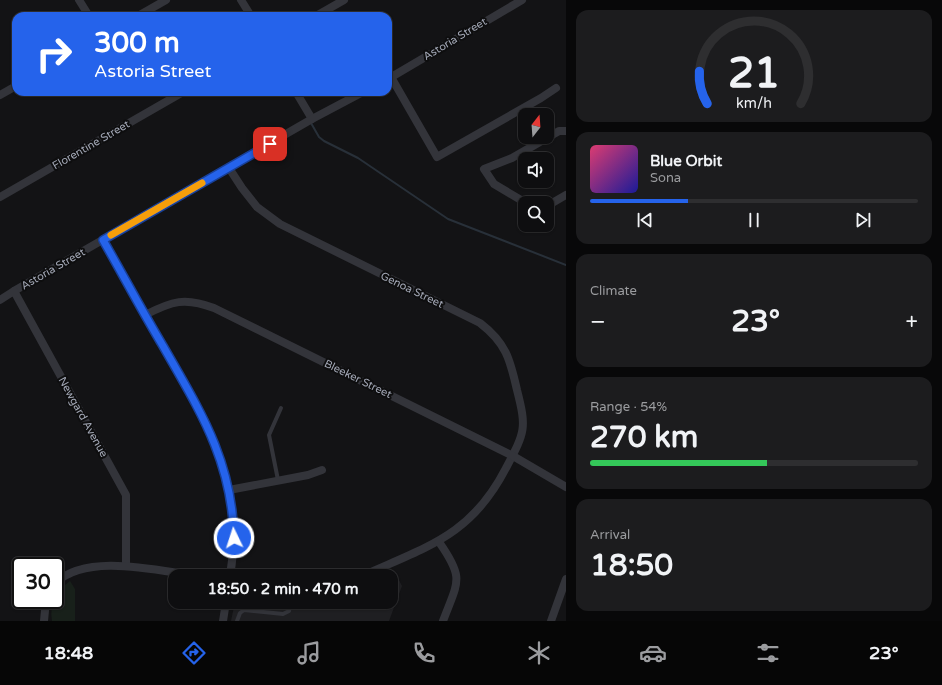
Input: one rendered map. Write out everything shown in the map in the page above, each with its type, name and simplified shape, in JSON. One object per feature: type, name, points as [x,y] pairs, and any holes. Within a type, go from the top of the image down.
[{"type":"street","points":[[79,0],[86,12]]},
{"type":"street","points":[[145,12],[166,0]]},
{"type":"street","points":[[241,0],[248,12]]},
{"type":"street","points":[[323,12],[344,0]]},
{"type":"street","name":"Astoria Street","points":[[392,77],[522,0]]},
{"type":"street","points":[[392,81],[437,157],[556,88]]},
{"type":"street","points":[[0,95],[12,88]]},
{"type":"street","name":"Florentine Street","points":[[0,197],[176,96]]},
{"type":"street","points":[[298,96],[312,118]]},
{"type":"street","name":"Astoria Street","points":[[14,292],[229,168],[312,118],[355,96]]},
{"type":"street","points":[[518,198],[494,184],[484,169],[512,158],[559,131],[566,132]]},
{"type":"street","name":"Genoa Street","points":[[229,168],[257,207],[280,224],[480,323],[492,333],[503,346],[510,360],[523,413],[524,425],[522,437],[513,456],[486,502],[467,522],[439,542],[378,569]]},
{"type":"street","points":[[554,202],[566,195]]},
{"type":"street","points":[[103,240],[206,421],[222,463],[229,490],[234,526],[234,550],[231,569]]},
{"type":"street","points":[[0,300],[14,292]]},
{"type":"street","name":"Newgard Avenue","points":[[14,292],[126,495],[126,566]]},
{"type":"street","name":"Bleeker Street","points":[[145,315],[164,305],[179,301],[197,302],[214,308],[513,456],[566,486]]},
{"type":"street","points":[[229,490],[308,475],[322,470]]},
{"type":"street","points":[[439,542],[454,563],[457,574],[457,585],[443,621]]},
{"type":"street","points":[[64,577],[69,573],[88,567],[126,566],[168,572]]},
{"type":"street","points":[[551,621],[566,579]]},
{"type":"street","points":[[44,621],[45,609]]},
{"type":"street","points":[[222,621],[225,609]]},
{"type":"lane","points":[[278,481],[269,435],[281,408]]},
{"type":"lane","points":[[237,621],[240,613],[244,610],[284,614],[289,609]]},
{"type":"shaded area","points":[[398,578],[402,586],[398,597]]},
{"type":"shaded area","points":[[70,581],[75,589],[75,621],[52,621],[52,609],[64,609],[65,585]]},
{"type":"shaded area","points":[[234,609],[393,609],[389,621],[231,621]]},
{"type":"waterway","points":[[311,123],[319,137],[324,141],[358,158],[448,219],[566,265]]},
{"type":"slow traffic","points":[[111,235],[202,183]]},
{"type":"route","points":[[234,538],[234,526],[229,490],[222,463],[206,421],[103,240],[270,144]]}]
